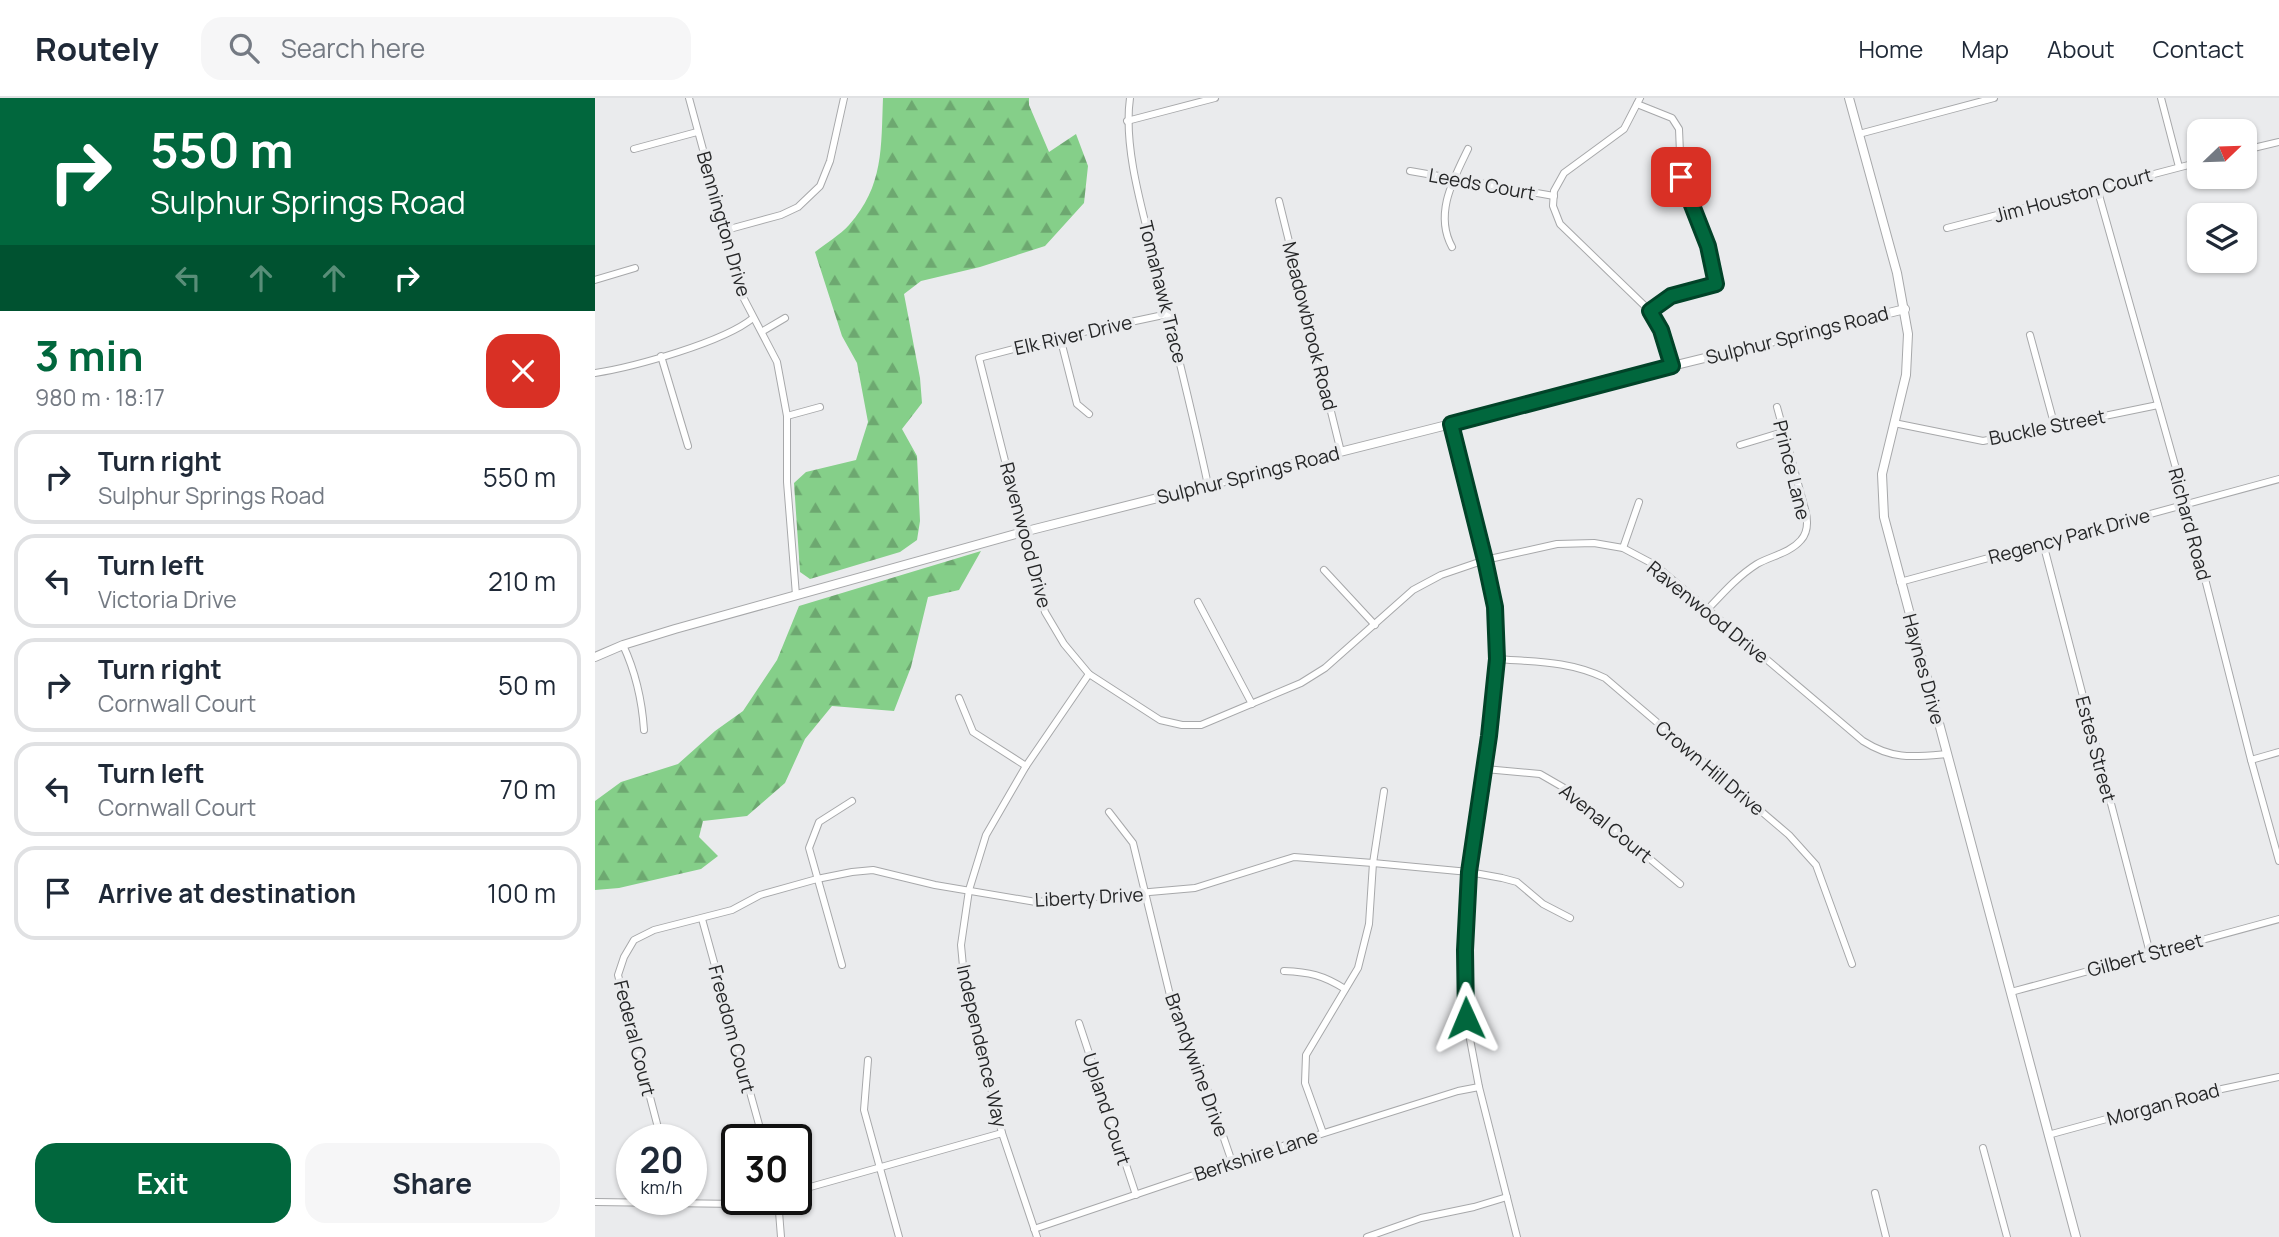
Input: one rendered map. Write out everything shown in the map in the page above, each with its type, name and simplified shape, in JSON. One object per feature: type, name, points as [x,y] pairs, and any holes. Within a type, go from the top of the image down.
[{"type":"street","name":"Bennington Drive","points":[[689,98],[743,297],[777,362],[787,416],[787,482],[796,595]]},
{"type":"street","points":[[726,230],[781,215],[798,207],[820,186],[830,161],[844,98]]},
{"type":"street","name":"Tomahawk Trace","points":[[1130,98],[1127,121],[1139,196],[1208,485]]},
{"type":"street","points":[[1127,121],[1215,98]]},
{"type":"street","name":"Haynes Drive","points":[[1849,98],[1897,274],[1908,334],[1906,375],[1882,474],[1884,517],[2075,1237]]},
{"type":"street","points":[[1859,134],[1994,98]]},
{"type":"street","points":[[2161,98],[2179,167]]},
{"type":"street","points":[[1650,311],[1671,296],[1716,284],[1708,246],[1681,177],[1679,128],[1672,118],[1639,101],[1624,129],[1565,173],[1554,191],[1553,206],[1560,224],[1650,311],[1661,330],[1672,366]]},
{"type":"street","points":[[634,149],[697,132]]},
{"type":"street","points":[[2257,147],[2279,142]]},
{"type":"street","points":[[1452,247],[1443,222],[1454,177],[1468,149]]},
{"type":"street","name":"Jim Houston Court","points":[[1947,228],[2187,165]]},
{"type":"street","name":"Leeds Court","points":[[1410,171],[1553,196]]},
{"type":"street","name":"Richard Road","points":[[2097,188],[2186,504],[2279,861]]},
{"type":"street","name":"Meadowbrook Road","points":[[1279,201],[1341,452]]},
{"type":"street","points":[[595,280],[635,268]]},
{"type":"street","name":"Sulphur Springs Road","points":[[595,657],[623,645],[1023,532],[1905,309]]},
{"type":"street","name":"Elk River Drive","points":[[979,358],[1059,337],[1168,314]]},
{"type":"street","points":[[595,373],[714,339],[753,318]]},
{"type":"street","points":[[763,331],[785,318]]},
{"type":"street","points":[[2030,335],[2055,427]]},
{"type":"street","points":[[1059,337],[1077,404],[1089,414]]},
{"type":"street","points":[[661,356],[688,446]]},
{"type":"street","name":"Ravenwood Drive","points":[[979,358],[1045,612],[1063,644],[1089,674],[1160,720],[1182,725],[1201,725],[1301,683],[1375,625],[1413,590],[1441,575],[1485,560],[1557,544],[1594,543],[1623,548],[1655,565],[1877,750],[1910,757],[1947,754]]},
{"type":"street","name":"Buckle Street","points":[[1894,423],[1983,441],[2158,405]]},
{"type":"street","points":[[787,416],[820,407]]},
{"type":"street","name":"Prince Lane","points":[[1708,609],[1736,579],[1757,564],[1789,550],[1800,542],[1806,533],[1808,521],[1777,407]]},
{"type":"street","points":[[1451,424],[1495,607],[1497,659],[1485,769],[1469,872],[1465,950],[1466,1018],[1479,1087],[1517,1237]]},
{"type":"street","points":[[1740,445],[1783,432]]},
{"type":"street","name":"Regency Park Drive","points":[[1900,582],[2279,478]]},
{"type":"street","points":[[1623,548],[1639,502]]},
{"type":"street","name":"Estes Street","points":[[2043,543],[2151,953]]},
{"type":"street","points":[[1324,570],[1375,625]]},
{"type":"street","points":[[1198,603],[1252,704]]},
{"type":"street","points":[[623,645],[634,670],[642,704],[644,730]]},
{"type":"street","name":"Crown Hill Drive","points":[[1497,659],[1568,664],[1605,678],[1789,835],[1816,865],[1852,964]]},
{"type":"street","name":"Independence Way","points":[[1037,1237],[1002,1133],[964,977],[961,945],[969,890],[986,835],[1026,766],[1089,674]]},
{"type":"street","points":[[959,698],[974,732],[1026,766]]},
{"type":"street","points":[[2251,760],[2279,752]]},
{"type":"street","name":"Avenal Court","points":[[1485,769],[1540,775],[1566,789],[1680,884]]},
{"type":"street","points":[[1323,1133],[1305,1083],[1306,1055],[1358,968],[1369,924],[1373,863],[1384,791]]},
{"type":"street","points":[[842,965],[809,848],[820,822],[852,800]]},
{"type":"street","name":"Brandywine Drive","points":[[1109,812],[1133,843],[1176,1020],[1207,1089],[1232,1162]]},
{"type":"street","name":"Liberty Drive","points":[[633,940],[654,930],[732,911],[760,895],[852,872],[873,870],[935,885],[1036,902],[1195,888],[1294,857],[1469,872],[1517,883],[1543,904],[1570,918]]},
{"type":"street","name":"Freedom Court","points":[[702,919],[759,1124]]},
{"type":"street","name":"Gilbert Street","points":[[2011,992],[2279,919]]},
{"type":"street","name":"Federal Court","points":[[633,940],[618,975],[657,1124]]},
{"type":"street","points":[[1284,971],[1310,972],[1345,989]]},
{"type":"street","name":"Upland Court","points":[[1079,1023],[1136,1195]]},
{"type":"street","points":[[868,1060],[865,1110],[899,1237]]},
{"type":"street","name":"Morgan Road","points":[[2048,1135],[2197,1094],[2279,1077]]},
{"type":"street","name":"Berkshire Lane","points":[[1034,1229],[1232,1162],[1458,1091],[1479,1087]]},
{"type":"street","points":[[812,1186],[1002,1133]]},
{"type":"street","points":[[1983,1148],[2007,1237]]},
{"type":"street","points":[[1875,1193],[1886,1237]]},
{"type":"street","points":[[1367,1237],[1422,1218],[1507,1197]]},
{"type":"street","points":[[595,1202],[616,1202]]},
{"type":"street","points":[[780,1215],[782,1237]]},
{"type":"green space","points":[[883,98],[1029,98],[1029,105],[1049,152],[1076,134],[1088,166],[1084,203],[1045,246],[980,267],[921,281],[904,294],[922,403],[902,429],[917,456],[920,521],[917,540],[900,552],[810,579],[800,572],[794,483],[806,472],[856,460],[868,422],[857,363],[842,336],[815,252],[849,225],[869,196],[875,181],[881,149]]},
{"type":"green space","points":[[981,551],[959,590],[928,597],[911,667],[894,711],[832,706],[805,739],[785,783],[747,816],[703,821],[699,837],[718,856],[701,869],[619,888],[595,890],[595,801],[621,782],[678,764],[715,731],[743,711],[777,660],[799,606]]},
{"type":"route","points":[[1466,1018],[1465,950],[1469,872],[1485,769],[1497,659],[1495,607],[1451,424],[1672,366],[1661,330],[1650,311],[1671,296],[1716,284],[1708,246],[1681,177]]}]
